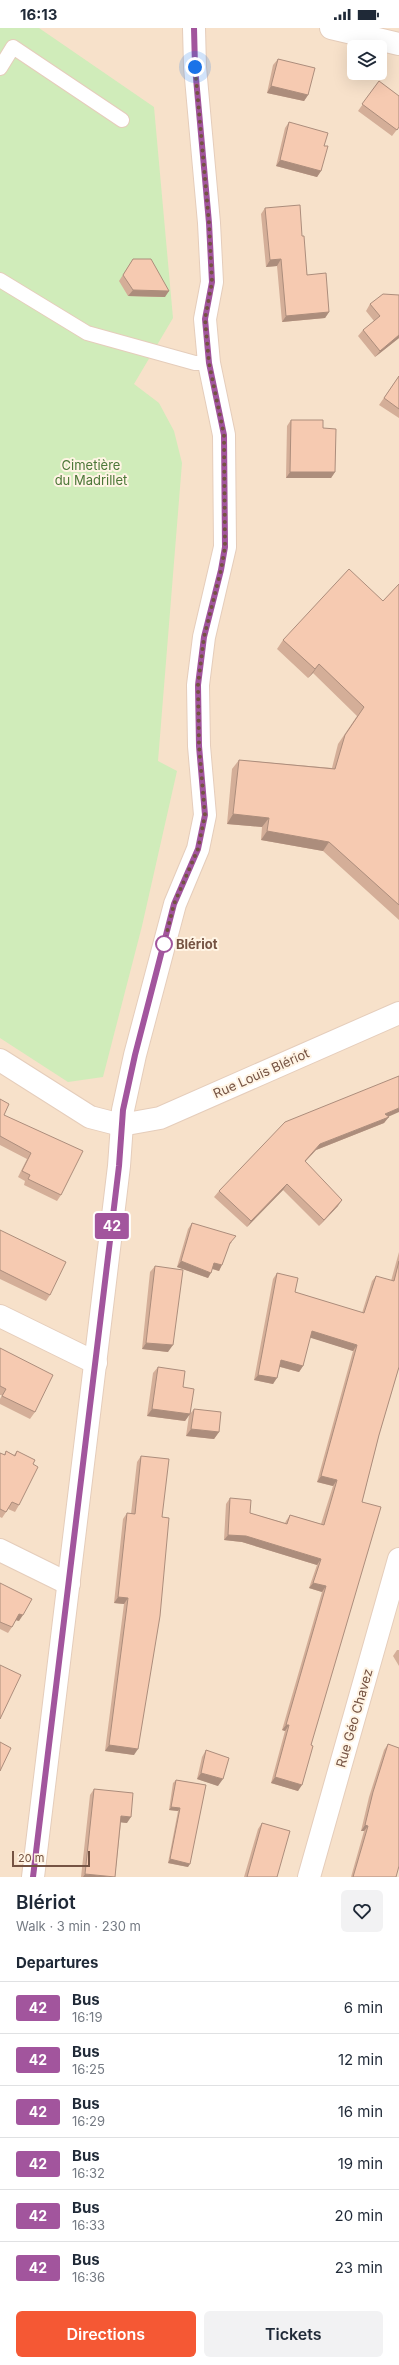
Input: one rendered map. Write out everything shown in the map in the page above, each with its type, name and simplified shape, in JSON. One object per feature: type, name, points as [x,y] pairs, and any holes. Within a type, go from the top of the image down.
[{"type":"street","points":[[33,1877],[96,1363],[119,1166],[121,1125],[135,1055],[174,904],[198,849],[205,815],[199,746],[198,685],[204,637],[221,570],[225,547],[224,435],[209,363],[205,319],[212,282],[209,223],[195,67],[194,28]]},
{"type":"street","points":[[331,28],[399,44]]},
{"type":"street","name":"Rue Louis Blériot","points":[[121,1125],[160,1118],[399,1013]]},
{"type":"street","points":[[0,1060],[90,1116],[121,1125]]},
{"type":"street","points":[[0,1316],[96,1363]]},
{"type":"street","points":[[0,1550],[69,1584]]},
{"type":"street","name":"Rue Géo Chavez","points":[[309,1877],[399,1559]]},
{"type":"lane","points":[[0,68],[13,47],[122,120]]},
{"type":"lane","points":[[0,280],[87,333],[195,363],[209,363]]},
{"type":"shaded area","points":[[0,28],[399,28],[399,1877],[0,1877]]},
{"type":"green space","name":"Cimetière du Madrillet","points":[[0,28],[39,28],[154,107],[173,318],[134,384],[159,403],[174,431],[182,463],[158,761],[177,771],[142,926],[103,1077],[68,1082],[0,1038]]},
{"type":"building","points":[[278,59],[315,68],[308,95],[271,86]]},
{"type":"building","points":[[379,81],[399,96],[399,127],[397,130],[362,104]]},
{"type":"building","points":[[289,122],[328,133],[324,146],[328,146],[321,171],[280,160]]},
{"type":"building","points":[[300,205],[307,275],[326,273],[329,312],[286,316],[281,259],[270,260],[265,208]]},
{"type":"building","points":[[133,259],[151,259],[169,291],[133,290],[123,275]]},
{"type":"building","points":[[383,294],[399,295],[399,335],[380,351],[363,330],[380,316],[370,304]]},
{"type":"building","points":[[399,376],[399,409],[384,398]]},
{"type":"building","points":[[291,420],[323,420],[323,428],[336,429],[335,472],[290,472]]},
{"type":"building","points":[[349,569],[383,601],[399,584],[399,905],[329,842],[267,831],[269,818],[233,814],[239,760],[335,769],[345,735],[364,707],[319,664],[315,669],[283,640]]},
{"type":"building","points":[[399,1076],[399,1108],[385,1114],[389,1117],[320,1144],[305,1161],[342,1200],[324,1220],[287,1184],[251,1221],[219,1191],[285,1122]]},
{"type":"building","points":[[0,1099],[9,1104],[4,1115],[83,1151],[61,1195],[28,1179],[30,1175],[22,1171],[31,1153],[0,1136]]},
{"type":"building","points":[[192,1223],[236,1236],[230,1243],[222,1265],[214,1263],[211,1273],[181,1261]]},
{"type":"building","points":[[0,1230],[66,1262],[50,1295],[0,1270]]},
{"type":"building","points":[[399,1261],[399,1367],[379,1435],[362,1502],[381,1507],[311,1745],[313,1746],[302,1785],[275,1777],[289,1725],[286,1725],[326,1586],[313,1583],[321,1559],[246,1536],[228,1535],[230,1498],[251,1500],[250,1513],[287,1524],[290,1515],[324,1525],[337,1480],[321,1476],[357,1345],[312,1331],[303,1366],[281,1360],[277,1378],[258,1375],[277,1273],[298,1278],[295,1292],[364,1313],[376,1276],[394,1281]]},
{"type":"building","points":[[155,1266],[183,1270],[173,1345],[146,1343]]},
{"type":"building","points":[[0,1348],[53,1375],[35,1412],[2,1396],[6,1389],[0,1386]]},
{"type":"building","points":[[158,1367],[185,1371],[183,1387],[194,1389],[190,1414],[152,1409]]},
{"type":"building","points":[[194,1409],[221,1412],[219,1432],[191,1429]]},
{"type":"building","points":[[6,1451],[15,1456],[17,1451],[35,1460],[33,1464],[38,1467],[19,1505],[12,1502],[6,1512],[0,1509],[0,1453],[5,1455]]},
{"type":"building","points":[[141,1456],[169,1459],[162,1517],[169,1518],[160,1616],[138,1749],[109,1745],[128,1598],[118,1597],[127,1513],[135,1514]]},
{"type":"building","points":[[0,1583],[32,1599],[23,1615],[19,1614],[12,1627],[0,1622]]},
{"type":"building","points":[[0,1665],[21,1675],[0,1719]]},
{"type":"building","points":[[0,1742],[11,1748],[0,1771]]},
{"type":"building","points":[[388,1744],[399,1748],[399,1866],[396,1877],[353,1877],[368,1826],[365,1825],[373,1792]]},
{"type":"building","points":[[206,1750],[229,1758],[223,1779],[201,1773]]},
{"type":"building","points":[[176,1780],[206,1785],[190,1864],[170,1859],[180,1808],[171,1807]]},
{"type":"building","points":[[94,1789],[133,1793],[131,1817],[121,1816],[115,1877],[85,1874]]},
{"type":"building","points":[[262,1823],[290,1831],[277,1877],[247,1877]]},
{"type":"bus line","name":"42","points":[[33,1877],[119,1166],[123,1110],[135,1055],[174,904],[198,849],[205,815],[199,746],[198,685],[204,637],[221,570],[225,547],[224,435],[209,363],[205,319],[212,282],[209,223],[195,67],[194,28]]},
{"type":"place","name":"Blériot","points":[[164,944]]},
{"type":"route","points":[[164,944],[174,904],[198,849],[205,815],[199,746],[198,685],[204,637],[221,570],[225,547],[224,435],[209,363],[205,319],[212,282],[209,223],[195,67]]}]
